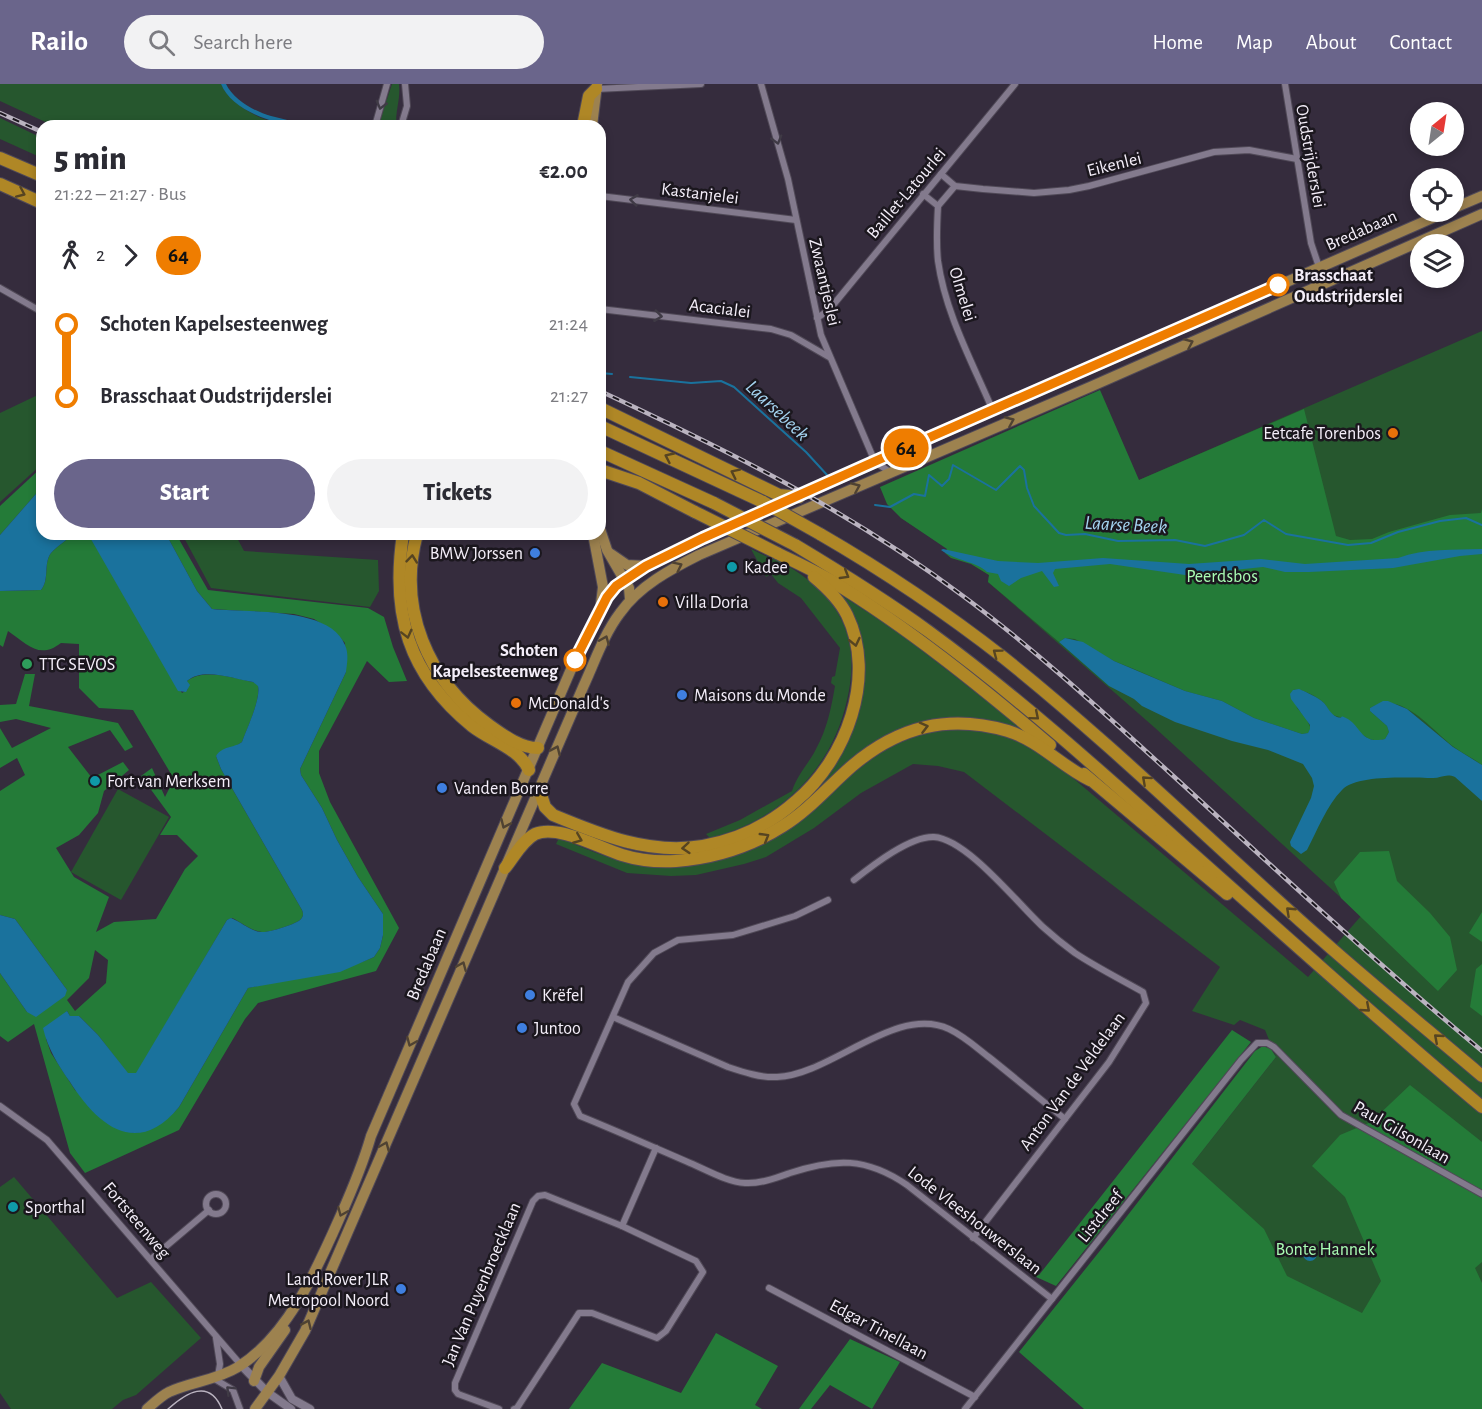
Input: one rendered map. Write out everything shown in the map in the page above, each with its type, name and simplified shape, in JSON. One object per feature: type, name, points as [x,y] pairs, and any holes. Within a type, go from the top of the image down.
[{"type":"highway","points":[[584,120],[589,96],[597,87]]},
{"type":"highway","points":[[0,158],[36,173]]},
{"type":"highway","points":[[0,184],[36,200]]},
{"type":"highway","points":[[606,411],[779,495],[800,496]]},
{"type":"highway","points":[[606,429],[741,491],[868,562],[933,605],[1004,658],[1120,757],[1323,941],[1482,1076]]},
{"type":"highway","points":[[606,454],[714,503],[795,545],[858,583],[919,625],[994,682],[1106,775],[1409,1046],[1482,1107]]},
{"type":"highway","points":[[606,472],[639,483],[831,581],[921,641],[988,692],[1264,925],[1286,937]]},
{"type":"highway","points":[[403,540],[400,596],[410,645],[420,668],[435,689],[473,726],[520,756],[529,770]]},
{"type":"highway","points":[[415,540],[410,580],[411,603],[433,664],[448,686],[477,715],[519,744],[538,748]]},
{"type":"highway","points":[[539,789],[545,807],[553,815],[619,840],[677,849],[703,846],[749,832],[773,819],[797,801],[831,761],[845,733],[858,688],[859,660],[846,615],[821,583],[797,563]]},
{"type":"highway","points":[[505,868],[530,838],[546,831],[564,833],[624,856],[654,860],[690,860],[722,854],[756,842],[785,825],[814,802],[852,766],[882,744],[930,725],[949,723],[983,725],[1012,732],[1036,744],[1076,773],[1090,780]]},
{"type":"main road","points":[[593,120],[597,87]]},
{"type":"main road","points":[[1464,204],[1482,196]]},
{"type":"main road","name":"Bredabaan","points":[[255,1409],[277,1379],[305,1331],[572,712],[610,628],[630,599],[669,570],[1482,214]]},
{"type":"main road","name":"Bredabaan","points":[[147,1409],[169,1393],[241,1365],[273,1335],[300,1300],[326,1250],[388,1095],[575,660],[601,608],[620,583],[646,566],[730,526],[1423,222]]},
{"type":"main road","points":[[596,540],[630,599]]},
{"type":"main road","points":[[601,540],[603,587],[601,608]]},
{"type":"main road","points":[[602,552],[627,565],[646,566]]},
{"type":"main road","points":[[556,706],[560,703],[567,703],[572,712]]},
{"type":"main road","points":[[388,1095],[387,1103],[392,1108],[403,1105]]},
{"type":"main road","points":[[254,1381],[260,1367],[290,1322],[300,1300]]},
{"type":"main road","points":[[260,1367],[259,1375],[262,1380],[268,1383],[277,1379]]},
{"type":"street","points":[[377,120],[387,84]]},
{"type":"street","points":[[403,120],[407,106],[405,84]]},
{"type":"street","points":[[597,87],[701,84]]},
{"type":"street","name":"Zwaantjeslei","points":[[761,84],[788,179],[817,318],[829,357],[875,462]]},
{"type":"street","name":"Baillet-Latourlei","points":[[817,318],[829,310],[1015,84]]},
{"type":"street","name":"Oudstrijderslei","points":[[1285,84],[1311,243],[1319,267]]},
{"type":"street","name":"Eikenlei","points":[[955,186],[1034,193],[1069,190],[1126,177],[1214,152],[1232,150],[1297,159]]},
{"type":"street","points":[[923,194],[938,206],[955,186],[941,174]]},
{"type":"street","name":"Kastanjelei","points":[[606,197],[796,220]]},
{"type":"street","name":"Olmelei","points":[[938,206],[937,237],[941,279],[952,317],[990,404]]},
{"type":"street","points":[[0,288],[36,309]]},
{"type":"street","name":"Acacialei","points":[[606,310],[771,329],[790,335],[829,357]]},
{"type":"street","points":[[875,462],[892,471]]},
{"type":"street","points":[[730,526],[737,540]]},
{"type":"street","name":"Anton Van de Veldelaan","points":[[854,880],[881,859],[907,844],[932,837],[948,840],[969,855],[1042,926],[1075,953],[1143,992],[1146,1003],[1109,1062],[973,1238]]},
{"type":"street","name":"Lode Vleeshouwerslaan","points":[[828,900],[795,916],[732,935],[678,940],[654,952],[628,982],[574,1104],[577,1112],[580,1116],[732,1180],[746,1183],[773,1179],[807,1167],[836,1161],[860,1162],[895,1177],[1052,1299]]},
{"type":"street","points":[[613,1017],[728,1067],[777,1077],[813,1068],[888,1032],[923,1022],[948,1029],[970,1043],[1065,1119]]},
{"type":"street","name":"Paul Gilsonlaan","points":[[1259,1043],[1267,1043],[1274,1047],[1341,1115],[1482,1194]]},
{"type":"street","name":"Listdreef","points":[[965,1409],[1250,1049],[1259,1043]]},
{"type":"street","name":"Fortsteenweg","points":[[0,1106],[47,1140],[241,1365]]},
{"type":"street","points":[[622,1227],[657,1148]]},
{"type":"street","name":"Jan Van Puyenbroecklaan","points":[[500,1409],[464,1397],[458,1394],[454,1387],[533,1202],[538,1196],[545,1195],[696,1261],[703,1272],[666,1331],[657,1338],[592,1313],[579,1313],[517,1408],[514,1409]]},
{"type":"street","points":[[151,1259],[208,1210]]},
{"type":"street","name":"Edgar Tinellaan","points":[[769,1288],[975,1396]]},
{"type":"street","points":[[215,1334],[220,1364],[215,1377],[233,1390],[240,1409]]},
{"type":"street","points":[[241,1365],[254,1381],[290,1409]]},
{"type":"street","points":[[277,1379],[292,1399],[310,1409]]},
{"type":"green space","points":[[0,84],[221,84],[235,102],[249,112],[268,120],[41,120],[0,101]]},
{"type":"green space","points":[[392,84],[399,84],[396,120],[380,120]]},
{"type":"green space","points":[[0,118],[36,135],[36,155],[0,139]]},
{"type":"green space","name":"Bonte Hannek","points":[[1482,331],[1482,1409],[1185,1409],[1192,1164],[1276,1057],[1265,1030],[1240,1020],[1234,1025],[1192,1011],[1220,967],[964,772],[938,766],[913,764],[861,793],[814,828],[766,857],[696,875],[627,873],[556,844],[559,838],[611,858],[652,865],[685,865],[733,856],[777,837],[868,762],[892,747],[920,735],[952,730],[993,733],[1018,742],[1054,762],[1308,977],[1361,916],[1154,727],[988,582],[989,575],[901,518],[880,487],[1139,480]]},
{"type":"green space","name":"Peerdsbos","points":[[1100,390],[1139,480],[1304,409],[1336,536],[1350,540],[1372,539],[1450,515],[1481,513],[1482,509],[1482,765],[1454,747],[1415,714],[1393,704],[1382,704],[1370,708],[1370,711],[1387,726],[1389,732],[1385,739],[1373,740],[1364,736],[1346,718],[1332,714],[1317,697],[1305,691],[1293,690],[1297,708],[1306,718],[1311,729],[1308,733],[1302,734],[1254,718],[1222,701],[1185,691],[1114,661],[1075,639],[1065,638],[1059,642],[988,582],[989,575],[971,564],[951,558],[945,553],[947,549],[901,518],[887,504],[880,487]]},
{"type":"green space","points":[[36,396],[36,469],[0,502],[0,413]]},
{"type":"green space","points":[[36,473],[36,494],[0,535],[0,506]]},
{"type":"green space","points":[[66,540],[92,540],[182,693],[188,689],[187,681],[202,675],[228,676],[258,685],[256,706],[242,742],[216,756],[221,769],[303,913],[301,919],[294,923],[265,932],[254,930],[232,918],[227,920],[137,1073],[128,1074],[98,1035],[79,1016],[70,1016],[67,1011],[46,1039],[51,1053],[75,1090],[133,1133],[159,1124],[179,1107],[248,988],[362,962],[374,957],[380,948],[383,935],[383,914],[358,877],[322,808],[301,775],[300,769],[346,672],[345,643],[337,634],[314,619],[294,614],[212,609],[197,591],[169,540],[179,540],[208,590],[368,608],[384,617],[407,681],[389,682],[367,661],[319,751],[319,773],[330,802],[399,928],[376,971],[258,1003],[245,1019],[179,1130],[85,1173],[70,1153],[34,1024],[8,1042],[0,1036],[0,973],[27,1012],[67,990],[15,919],[0,915],[0,791],[25,775],[17,758],[0,768],[0,728],[12,748],[51,728],[16,719],[0,722],[0,705],[16,704],[25,674],[35,674],[29,706],[118,723],[133,747],[125,751],[110,730],[68,747],[92,778],[123,762],[129,770],[104,791],[98,813],[79,835],[56,848],[74,877],[109,897],[96,932],[114,922],[156,919],[185,869],[198,856],[177,835],[160,835],[171,817],[141,776],[152,768],[165,797],[174,779],[133,710],[99,708],[79,688],[79,644],[61,643],[53,648],[40,650],[27,645],[8,631],[3,647],[0,645],[0,591],[41,590],[44,586],[49,557]],"holes":[[[95,950],[108,960],[106,983],[75,1011],[67,1000],[89,978]]]},
{"type":"green space","points":[[185,540],[238,540],[244,551],[378,560],[379,591],[370,607],[211,588]]},
{"type":"green space","points":[[751,549],[795,570],[831,602],[847,632],[851,661],[850,681],[840,725],[829,749],[799,789],[758,819],[710,838],[706,834],[740,820],[792,791],[823,734],[835,686],[831,683],[832,677],[835,676],[840,648],[801,598],[778,583],[771,574],[766,577]]},
{"type":"green space","points":[[838,593],[897,631],[1028,733],[968,717],[940,720],[904,730],[788,818],[733,842],[821,780],[861,686]]},
{"type":"green space","points":[[118,789],[169,817],[121,900],[71,872]]},
{"type":"green space","points":[[1389,851],[1397,881],[1430,913],[1450,937],[1457,970],[1438,991],[1341,898],[1334,882],[1360,852]]},
{"type":"green space","points":[[1482,912],[1482,942],[1469,933]]},
{"type":"green space","points":[[1482,964],[1482,1016],[1470,1007],[1476,969]]},
{"type":"green space","points":[[1232,1030],[1251,1042],[1056,1286],[1034,1276],[1039,1275]]},
{"type":"green space","points":[[1263,1046],[1271,1049],[1276,1057],[1192,1164],[1264,1229],[1287,1276],[1362,1313],[1381,1281],[1345,1197],[1312,1166],[1340,1135],[1371,1122],[1410,1085],[1482,1142],[1482,1262],[1475,1268],[1482,1283],[1482,1409],[1084,1409],[1019,1352],[1255,1051]]},
{"type":"green space","points":[[14,1177],[117,1298],[151,1282],[201,1338],[136,1395],[123,1400],[112,1409],[11,1409],[0,1393],[0,1187]]},
{"type":"green space","points":[[716,1333],[778,1366],[755,1405],[762,1409],[569,1409],[602,1363],[681,1393]]},
{"type":"green space","points":[[850,1339],[900,1362],[872,1409],[830,1385],[811,1409],[799,1409]]},
{"type":"water","points":[[221,84],[226,84],[239,100],[252,108],[287,120],[268,120],[256,115],[234,102]]},
{"type":"water","points":[[36,494],[36,540],[66,540],[49,557],[44,586],[41,590],[0,591],[0,535]]},
{"type":"water","points":[[91,540],[169,540],[197,591],[212,609],[286,614],[323,623],[336,632],[346,648],[346,672],[300,769],[301,775],[322,808],[358,877],[383,914],[383,935],[380,948],[374,957],[340,972],[248,988],[179,1107],[163,1122],[148,1131],[133,1133],[119,1130],[106,1123],[81,1098],[61,1069],[43,1028],[67,1011],[70,1016],[79,1016],[98,1035],[128,1073],[136,1073],[227,920],[231,918],[254,930],[265,932],[294,923],[301,919],[303,914],[221,769],[216,756],[221,750],[242,742],[256,706],[258,686],[253,682],[210,674],[194,677],[187,681],[190,685],[186,692],[178,691]]},
{"type":"water","points":[[1482,549],[1482,554],[1393,568],[1309,572],[1285,572],[1263,567],[1185,575],[1110,564],[1055,569],[1053,573],[1059,586],[1054,587],[1042,571],[1021,578],[1009,586],[1001,581],[998,574],[987,572],[978,566],[953,557],[941,550],[998,561],[1038,563],[1103,558],[1189,564],[1261,559],[1305,564],[1398,558],[1440,550]]},
{"type":"water","points":[[1065,638],[1083,642],[1114,661],[1185,691],[1222,701],[1254,718],[1302,734],[1308,733],[1310,725],[1291,699],[1290,694],[1293,690],[1299,689],[1315,697],[1324,703],[1335,716],[1346,718],[1366,737],[1377,740],[1385,739],[1389,732],[1387,726],[1370,711],[1370,708],[1383,701],[1388,701],[1407,709],[1453,747],[1482,765],[1482,801],[1452,776],[1360,781],[1349,785],[1337,796],[1307,850],[1301,854],[1291,846],[1290,842],[1311,798],[1314,786],[1303,764],[1268,750],[1175,722],[1142,706],[1134,699],[1109,686],[1059,642]]},
{"type":"water","points":[[0,915],[15,919],[67,990],[65,996],[36,1017],[27,1012],[0,973]]},
{"type":"water","points":[[1310,1247],[1315,1249],[1317,1254],[1315,1259],[1310,1261],[1305,1259],[1303,1254],[1305,1249]]},
{"type":"waterway","name":"Laarsebeek","points":[[606,374],[612,374]]},
{"type":"waterway","name":"Laarsebeek","points":[[630,377],[691,383],[721,381],[734,387],[806,452],[828,476]]},
{"type":"waterway","name":"Laarse Beek","points":[[875,505],[890,507],[914,494],[925,496],[929,475],[942,486],[949,479],[953,465],[996,490],[1020,466],[1024,470],[1027,488],[1034,506],[1059,533],[1066,535],[1085,534],[1118,541],[1175,540],[1205,546],[1244,535],[1264,520],[1286,534],[1348,545],[1371,543],[1398,532],[1440,521],[1466,518],[1482,525]]},
{"type":"tram line","points":[[168,1409],[182,1398],[197,1391],[211,1394],[217,1399],[222,1409]]},
{"type":"railway","points":[[0,113],[36,129]]},
{"type":"railway","points":[[606,394],[695,436],[832,509],[920,565],[963,596],[1069,682],[1363,949],[1482,1051]]},
{"type":"bus line","name":"64","points":[[575,660],[607,597],[616,586],[646,566],[703,538],[887,456],[1278,285]]},
{"type":"place","name":"Brasschaat Oudstrijderslei","points":[[1278,285]]},
{"type":"place","name":"Eetcafe Torenbos","points":[[1393,433]]},
{"type":"place","name":"BMW Jorssen","points":[[535,553]]},
{"type":"place","name":"Kadee","points":[[732,567]]},
{"type":"place","name":"Villa Doria","points":[[663,602]]},
{"type":"place","name":"Schoten Kapelsesteenweg","points":[[575,660]]},
{"type":"place","name":"TTC SEVOS","points":[[27,664]]},
{"type":"place","name":"Maisons du Monde","points":[[682,695]]},
{"type":"place","name":"McDonald's","points":[[516,703]]},
{"type":"place","name":"Fort van Merksem","points":[[95,781]]},
{"type":"place","name":"Vanden Borre","points":[[442,788]]},
{"type":"place","name":"Krëfel","points":[[530,995]]},
{"type":"place","name":"Juntoo","points":[[522,1028]]},
{"type":"place","name":"Sporthal","points":[[13,1207]]},
{"type":"place","name":"Land Rover JLR Metropool Noord","points":[[401,1289]]}]
